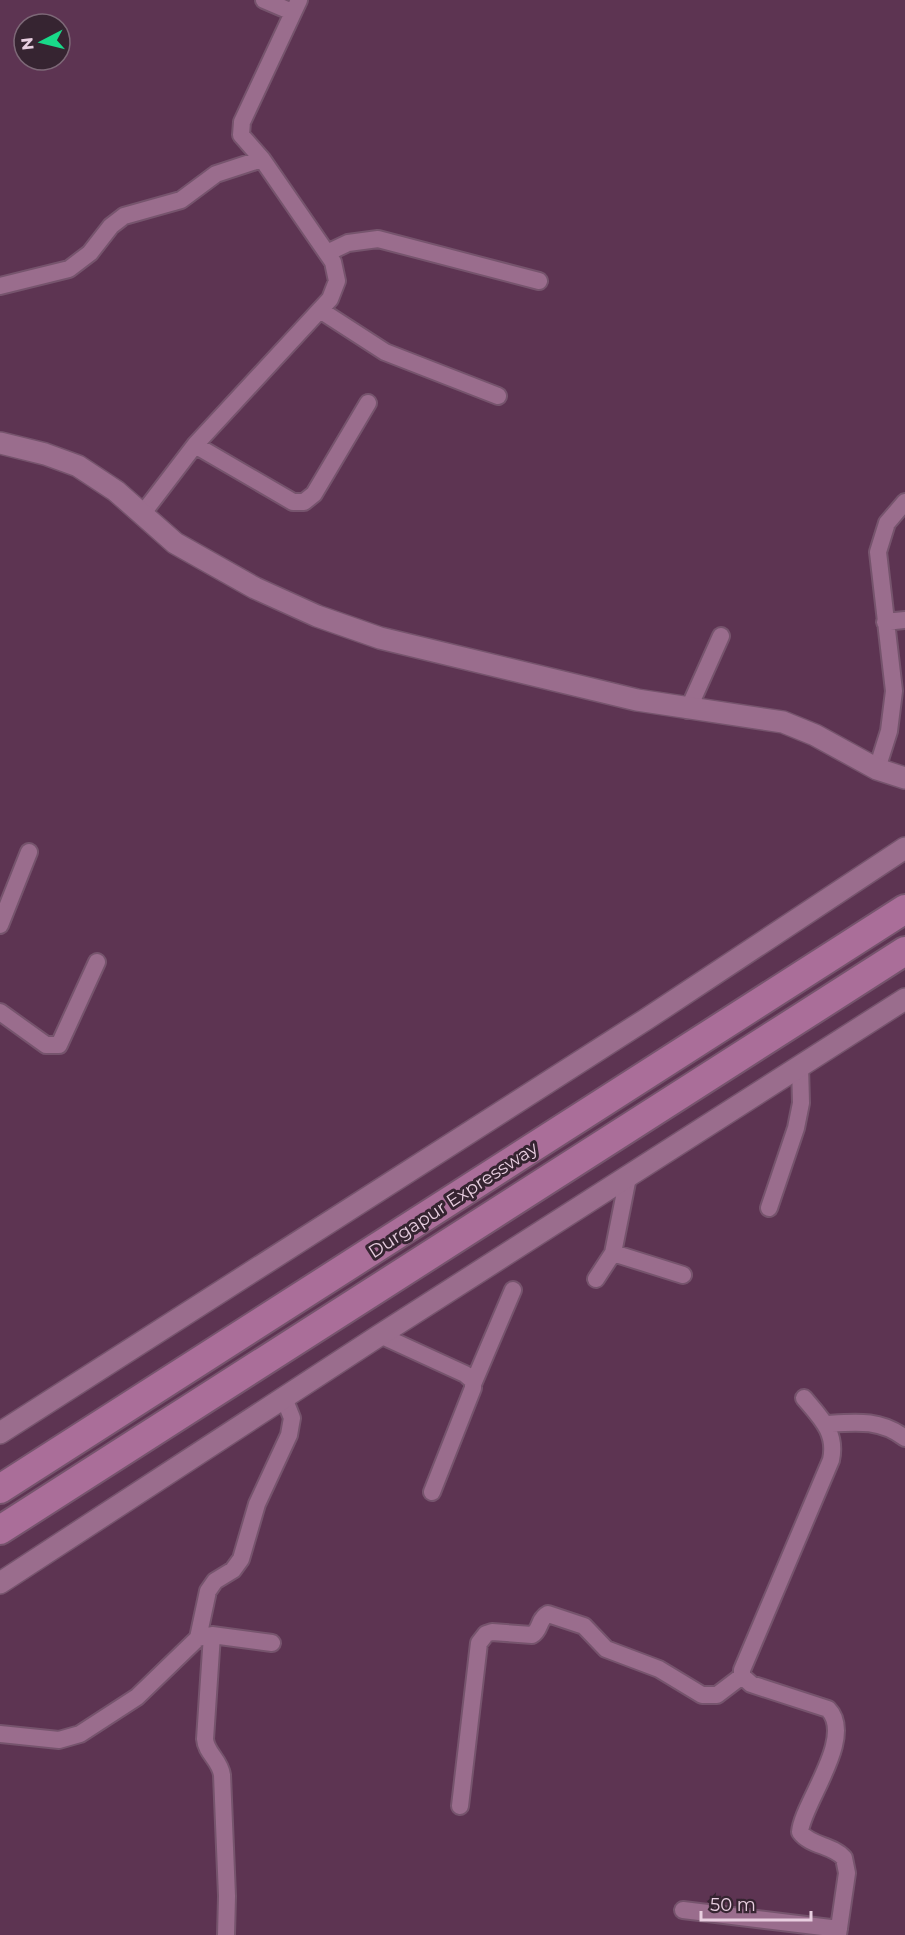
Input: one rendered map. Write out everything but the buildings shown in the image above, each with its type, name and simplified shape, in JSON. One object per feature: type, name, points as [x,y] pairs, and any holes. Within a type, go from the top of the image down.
[{"type":"highway","name":"Durgapur Expressway","points":[[0,1489],[905,909]]},
{"type":"highway","name":"Durgapur Expressway","points":[[0,1530],[905,951]]},
{"type":"street","points":[[143,513],[195,445],[320,310],[335,290],[338,273],[327,253],[262,159],[242,138],[240,130],[296,6],[264,0]]},
{"type":"street","points":[[0,286],[69,268],[90,253],[111,226],[124,216],[181,200],[216,174],[262,159]]},
{"type":"street","points":[[327,253],[348,243],[378,239],[539,281]]},
{"type":"street","points":[[320,310],[385,352],[498,396]]},
{"type":"street","points":[[195,445],[293,502],[304,502],[314,494],[368,403]]},
{"type":"street","points":[[0,443],[45,454],[78,466],[143,513],[175,543],[255,588],[348,628],[448,655],[688,710],[783,722],[815,735],[877,769],[905,778]]},
{"type":"street","points":[[877,769],[889,731],[894,704],[877,566],[879,542],[887,522],[905,502]]},
{"type":"street","points":[[885,621],[905,620]]},
{"type":"street","points":[[688,710],[720,636]]},
{"type":"street","points":[[0,1433],[645,1020],[905,848]]},
{"type":"street","points":[[0,925],[29,852]]},
{"type":"street","points":[[0,1012],[46,1046],[59,1045],[98,962]]},
{"type":"street","points":[[0,1583],[380,1335],[905,999]]},
{"type":"street","points":[[769,1208],[796,1128],[801,1103],[800,1065]]},
{"type":"street","points":[[596,1279],[613,1253],[628,1177]]},
{"type":"street","points":[[613,1253],[683,1275]]},
{"type":"street","points":[[432,1492],[473,1384],[513,1290]]},
{"type":"street","points":[[380,1335],[465,1374],[473,1384]]},
{"type":"street","points":[[226,1935],[227,1896],[222,1774],[220,1765],[207,1749],[205,1739],[205,1637],[208,1592],[215,1581],[233,1570],[241,1559],[257,1504],[289,1435],[292,1418],[284,1398]]},
{"type":"street","points":[[459,1806],[479,1643],[486,1634],[492,1632],[532,1635],[538,1630],[542,1618],[552,1615],[584,1626],[606,1649],[659,1668],[702,1695],[717,1695],[742,1676],[745,1659],[831,1460],[834,1447],[826,1424],[804,1398]]},
{"type":"street","points":[[826,1424],[862,1422],[882,1424],[905,1438]]},
{"type":"street","points":[[0,1734],[70,1738],[137,1697],[205,1637],[272,1643]]},
{"type":"street","points":[[683,1910],[838,1932],[847,1873],[844,1858],[836,1851],[805,1838],[800,1832],[830,1760],[835,1727],[832,1714],[828,1709],[751,1684],[742,1676]]}]
